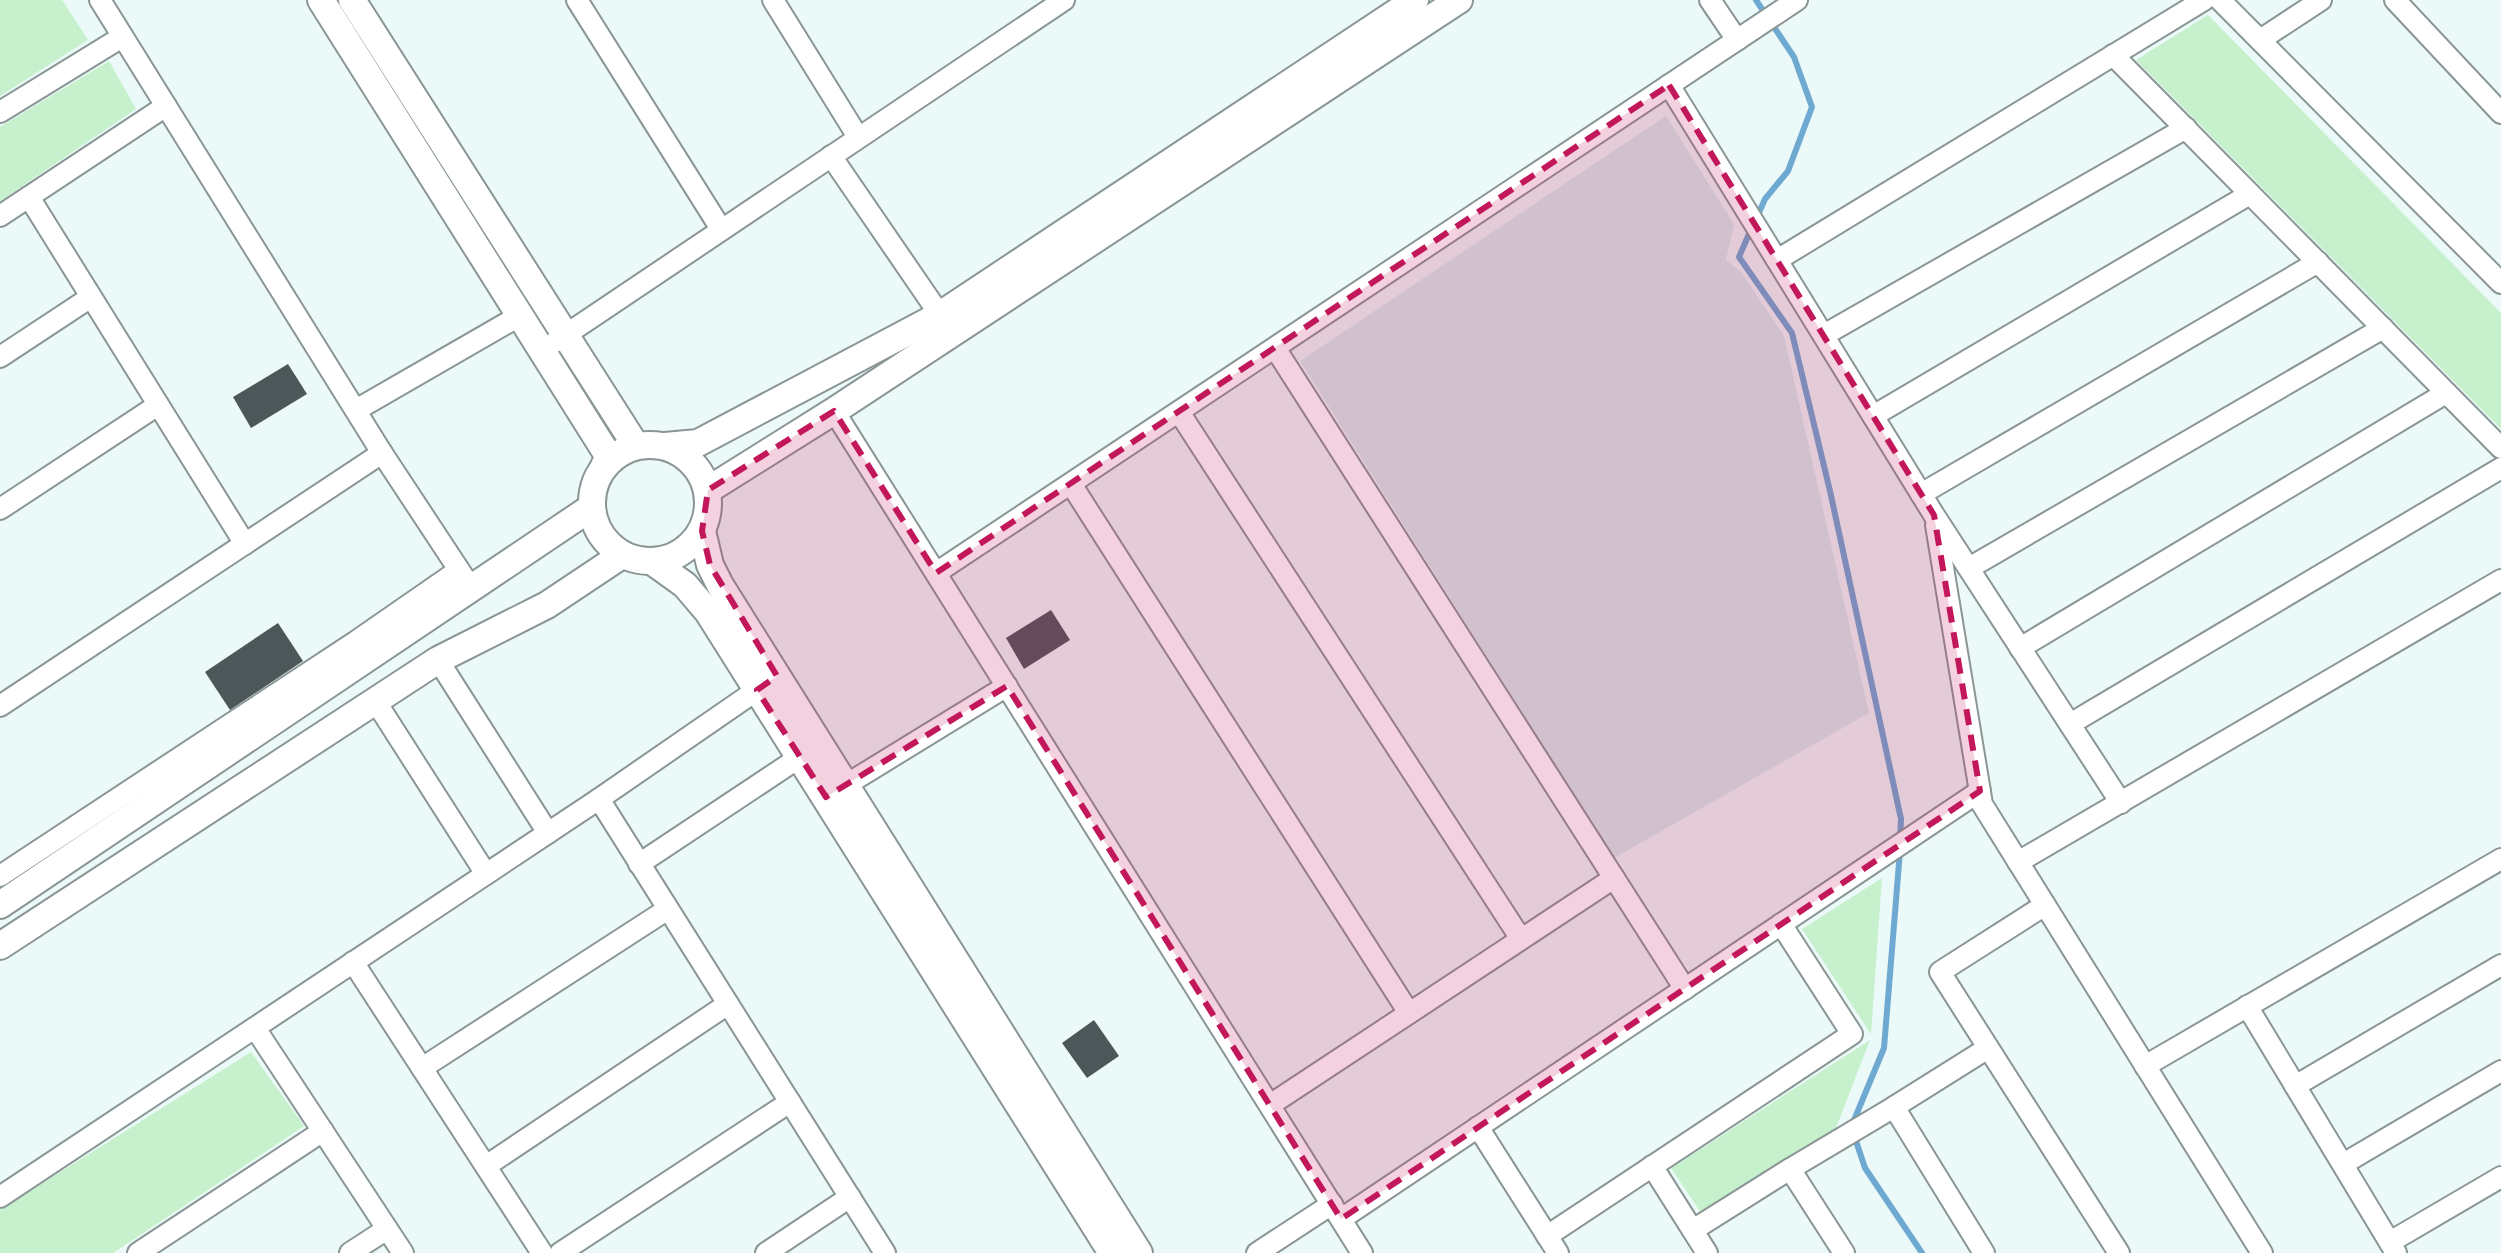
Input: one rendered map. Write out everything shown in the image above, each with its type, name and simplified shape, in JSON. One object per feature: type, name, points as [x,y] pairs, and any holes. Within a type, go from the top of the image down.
[{"type":"street","points":[[321,0],[609,457],[594,484],[593,516],[601,535],[622,555],[653,562],[694,595],[767,683],[1139,1253]]},
{"type":"street","points":[[352,0],[636,446]]},
{"type":"street","points":[[577,0],[721,229]]},
{"type":"street","points":[[773,0],[858,137]]},
{"type":"street","points":[[541,351],[1064,0]]},
{"type":"street","points":[[604,466],[622,451],[642,444],[665,446],[698,443],[940,315],[1415,0]]},
{"type":"street","points":[[708,490],[834,411],[1459,0]]},
{"type":"street","points":[[1710,0],[1737,40]]},
{"type":"street","points":[[1777,260],[2204,0]]},
{"type":"street","points":[[2220,0],[2501,283]]},
{"type":"street","points":[[2260,40],[2321,0]]},
{"type":"street","points":[[2395,0],[2501,113]]},
{"type":"street","points":[[108,3],[122,37],[382,453],[465,579]]},
{"type":"street","points":[[936,573],[1789,5]]},
{"type":"street","points":[[0,112],[122,37]]},
{"type":"street","points":[[2113,55],[2501,448]]},
{"type":"street","points":[[1669,85],[1934,515],[2121,803]]},
{"type":"street","points":[[0,216],[166,106]]},
{"type":"street","points":[[1824,335],[2186,128]]},
{"type":"street","points":[[831,156],[940,315]]},
{"type":"street","points":[[1873,416],[2250,194]]},
{"type":"street","points":[[29,197],[245,544]]},
{"type":"street","points":[[1921,494],[2318,262]]},
{"type":"street","points":[[0,357],[91,297]]},
{"type":"street","points":[[356,410],[519,316]]},
{"type":"street","points":[[1969,568],[2383,328]]},
{"type":"street","points":[[1275,348],[1685,989]]},
{"type":"street","points":[[2020,648],[2446,393]]},
{"type":"street","points":[[0,509],[158,405]]},
{"type":"street","points":[[834,411],[1362,1253]]},
{"type":"street","points":[[1179,412],[1521,939]]},
{"type":"street","points":[[653,562],[672,557],[690,546],[702,531],[708,511],[708,490],[700,471],[684,454],[665,446]]},
{"type":"street","points":[[0,706],[382,453]]},
{"type":"street","points":[[2070,724],[2501,468]]},
{"type":"street","points":[[1071,484],[1409,1013]]},
{"type":"street","points":[[0,876],[342,651],[592,507]]},
{"type":"street","points":[[1934,515],[1982,804],[2262,1253]]},
{"type":"street","points":[[702,531],[710,565],[800,757],[836,791],[1112,1253]]},
{"type":"street","points":[[0,946],[438,660],[547,605],[622,555]]},
{"type":"street","points":[[0,905],[465,579]]},
{"type":"street","points":[[2018,862],[2501,580]]},
{"type":"street","points":[[438,660],[548,833]]},
{"type":"street","points":[[0,1197],[599,799],[767,683]]},
{"type":"street","points":[[836,791],[1007,686]]},
{"type":"street","points":[[376,702],[486,874]]},
{"type":"street","points":[[639,864],[800,757]]},
{"type":"street","points":[[1257,1253],[1336,1212],[1478,1127],[1980,791]]},
{"type":"street","points":[[599,799],[885,1253]]},
{"type":"street","points":[[2145,1066],[2501,859]]},
{"type":"street","points":[[1270,1105],[1614,878]]},
{"type":"street","points":[[2045,905],[1940,972],[2119,1253]]},
{"type":"street","points":[[422,1068],[668,909]]},
{"type":"street","points":[[1478,1127],[1552,1244],[1652,1166],[1852,1034],[1781,924]]},
{"type":"street","points":[[353,962],[542,1253]]},
{"type":"street","points":[[2295,1086],[2501,965]]},
{"type":"street","points":[[486,1166],[728,1004]]},
{"type":"street","points":[[2247,1006],[2393,1248],[2501,1177]]},
{"type":"street","points":[[255,1028],[403,1253]]},
{"type":"street","points":[[1693,1230],[1988,1048]]},
{"type":"street","points":[[2343,1164],[2501,1071]]},
{"type":"street","points":[[560,1253],[790,1102]]},
{"type":"street","points":[[1894,1107],[1984,1253]]},
{"type":"street","points":[[138,1253],[323,1131]]},
{"type":"street","points":[[1652,1166],[1707,1253]]},
{"type":"street","points":[[1790,1169],[1844,1253]]},
{"type":"street","points":[[766,1253],[850,1197]]},
{"type":"street","points":[[350,1253],[387,1229]]},
{"type":"highlighted area","points":[[1669,85],[1934,515],[1980,791],[1341,1219],[1007,686],[826,797],[757,690],[777,676],[710,565],[702,531],[708,490],[834,411],[936,573]]},
{"type":"shaded area","points":[[1666,116],[1734,224],[1726,260],[1741,272],[1784,336],[1869,713],[1614,858],[1300,361]]},
{"type":"green space","points":[[0,0],[62,0],[88,40],[0,96]]},
{"type":"green space","points":[[2208,15],[2501,313],[2501,429],[2136,60]]},
{"type":"green space","points":[[109,61],[136,109],[0,201],[0,127]]},
{"type":"green space","points":[[1882,878],[1871,1034],[1802,929]]},
{"type":"green space","points":[[1870,1040],[1836,1128],[1703,1216],[1671,1168]]},
{"type":"green space","points":[[251,1052],[304,1126],[113,1253],[0,1253],[0,1210]]},
{"type":"building","points":[[288,364],[307,394],[251,428],[233,397]]},
{"type":"building","points":[[1051,610],[1070,640],[1024,669],[1006,638]]},
{"type":"building","points":[[278,623],[303,661],[230,710],[205,672]]},
{"type":"building","points":[[1094,1020],[1119,1056],[1087,1078],[1062,1043]]},
{"type":"waterway","points":[[1756,0],[1794,57],[1812,107],[1788,171],[1765,199],[1757,217]]},
{"type":"waterway","points":[[1752,227],[1739,257],[1792,333],[1830,491],[1901,819],[1900,840]]},
{"type":"waterway","points":[[1852,1125],[1884,1048],[1900,851]]},
{"type":"waterway","points":[[1854,1135],[1865,1168],[1922,1253]]}]
